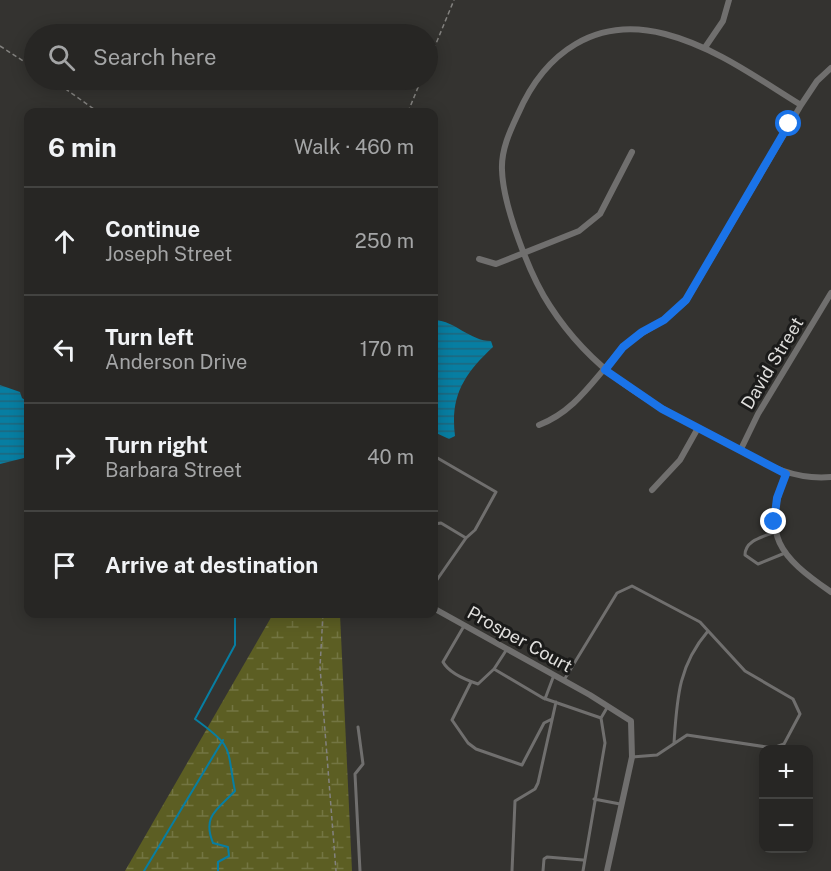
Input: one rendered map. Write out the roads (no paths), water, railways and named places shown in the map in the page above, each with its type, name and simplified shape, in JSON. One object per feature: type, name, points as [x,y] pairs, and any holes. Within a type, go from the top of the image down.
[{"type":"street","points":[[705,46],[723,21],[729,0]]},
{"type":"street","points":[[801,105],[705,46],[663,33],[620,30],[588,36],[557,55],[537,79],[520,108],[507,138],[501,169],[505,195],[538,286],[572,335],[605,370],[641,397],[786,474],[831,477]]},
{"type":"street","points":[[539,425],[564,413],[582,397],[623,347],[642,332],[664,320],[686,300],[801,105],[817,81],[831,68]]},
{"type":"street","points":[[479,259],[496,264],[579,231],[600,214],[632,152]]},
{"type":"street","name":"David Street","points":[[741,449],[758,414],[831,292]]},
{"type":"street","points":[[652,490],[680,460],[698,428]]},
{"type":"street","points":[[786,474],[775,505],[775,532],[786,553],[801,569],[831,592]]},
{"type":"street","name":"Prosper Court","points":[[438,609],[590,695],[631,721],[632,757]]},
{"type":"street","points":[[607,871],[632,757]]},
{"type":"lane","points":[[438,458],[496,492],[475,530],[466,538],[438,578]]},
{"type":"lane","points":[[438,523],[466,538]]},
{"type":"lane","points":[[775,532],[752,541],[746,549],[746,555],[758,564],[786,553]]},
{"type":"lane","points":[[564,680],[617,593],[632,586],[700,622],[745,671],[793,699],[800,714],[784,744],[773,748],[687,735],[657,755],[632,757]]},
{"type":"lane","points":[[464,625],[443,662],[445,666],[471,682],[478,684],[494,669],[507,649]]},
{"type":"lane","points":[[674,743],[678,695],[692,649],[708,631]]},
{"type":"lane","points":[[494,669],[545,699],[601,718]]},
{"type":"lane","points":[[545,699],[554,675]]},
{"type":"lane","points":[[471,682],[452,720],[468,743],[476,749],[522,765],[544,723],[552,719]]},
{"type":"lane","points":[[512,871],[515,801],[535,789],[538,783],[556,702]]},
{"type":"lane","points":[[583,871],[583,860],[605,743],[601,718],[608,706]]},
{"type":"lane","points":[[358,727],[363,764],[355,774],[360,871]]},
{"type":"lane","points":[[594,799],[622,804]]},
{"type":"lane","points":[[543,871],[544,859],[547,857],[583,860]]},
{"type":"water","points":[[438,320],[476,338],[491,341],[493,347],[474,367],[461,387],[455,409],[455,436],[449,439],[438,434]]},
{"type":"water","points":[[0,385],[20,392],[24,399],[24,458],[0,464]]},
{"type":"waterway","points":[[218,871],[218,862],[229,856],[228,847],[213,843],[210,834],[210,820],[217,809],[235,791],[227,749],[217,736],[195,719],[235,645],[235,618]]},
{"type":"waterway","points":[[144,871],[223,740]]}]
